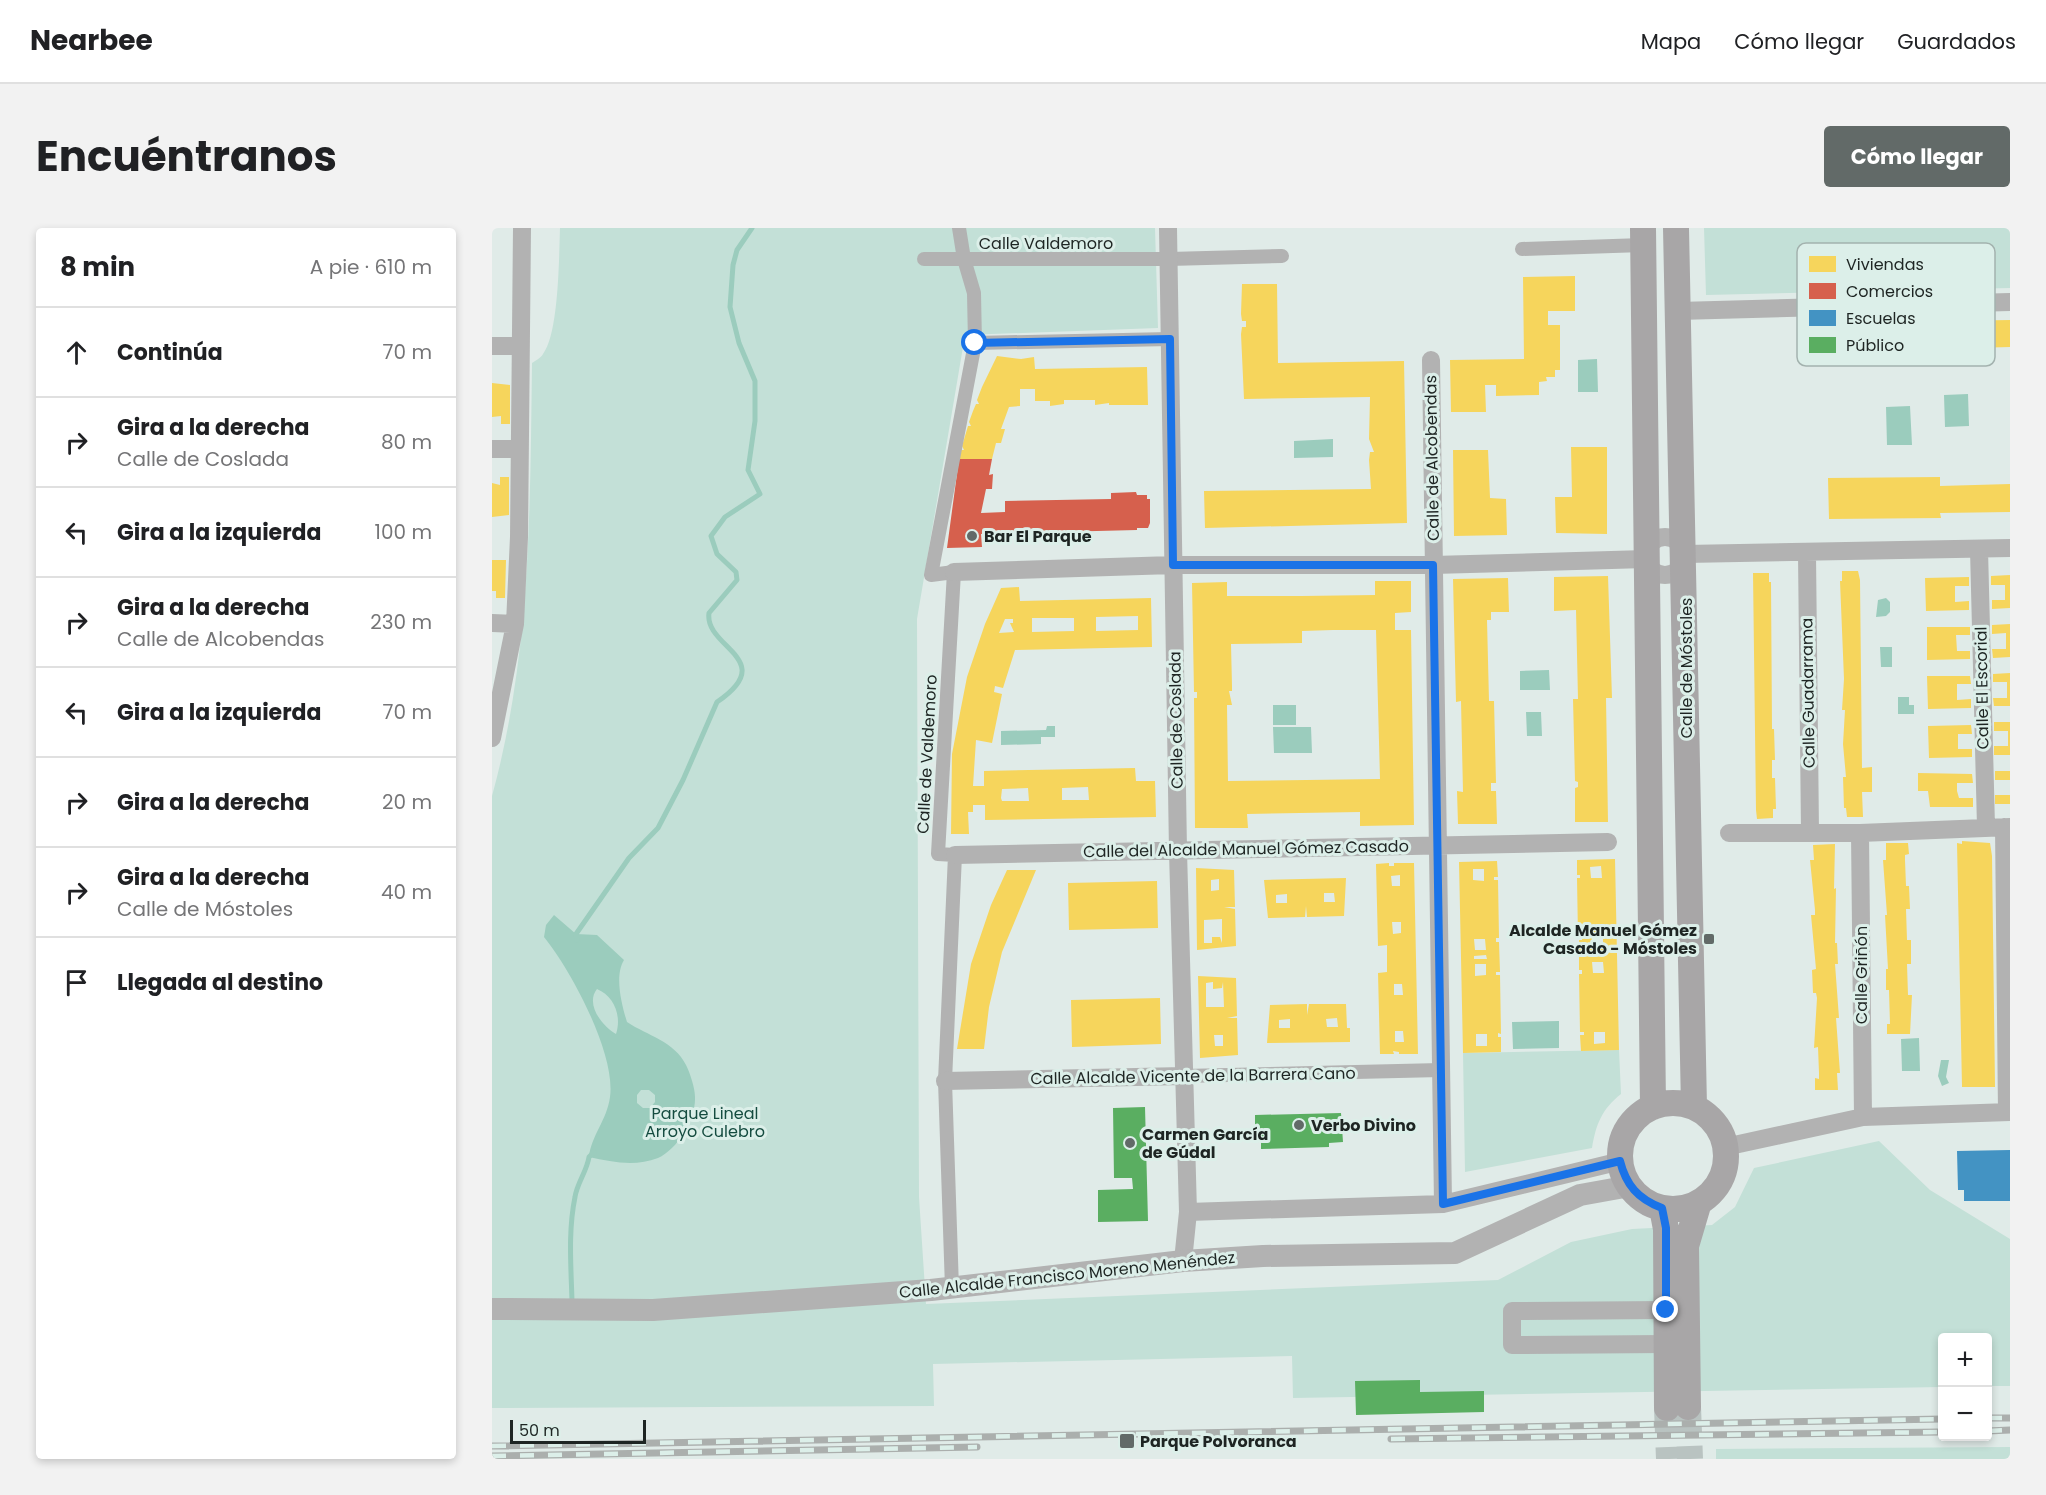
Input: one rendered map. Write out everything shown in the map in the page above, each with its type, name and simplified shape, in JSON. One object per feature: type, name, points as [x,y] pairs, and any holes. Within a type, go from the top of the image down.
[{"type":"main road","name":"Calle de Móstoles","points":[[1676,228],[1685,554],[1687,836],[1694,1107]]},
{"type":"main road","points":[[1643,237],[1653,1107]]},
{"type":"main road","points":[[1667,1103],[1694,1107],[1714,1124],[1725,1147],[1726,1163],[1721,1179],[1712,1192],[1699,1203],[1681,1208],[1662,1208],[1639,1196],[1630,1186],[1620,1161],[1622,1144],[1628,1128],[1639,1115],[1653,1107],[1667,1103]]},
{"type":"main road","points":[[1662,1208],[1666,1228],[1666,1344],[1677,1408],[1686,1246],[1699,1203]]},
{"type":"street","points":[[493,731],[514,624],[519,537],[518,449],[522,228]]},
{"type":"street","points":[[960,228],[964,259],[974,293],[975,343],[931,575],[954,572],[1173,565],[1433,565],[1646,559]]},
{"type":"street","name":"Calle de Coslada","points":[[1168,228],[1178,851],[1188,1212],[1183,1261]]},
{"type":"street","points":[[1522,249],[1643,237]]},
{"type":"street","name":"Calle Valdemoro","points":[[924,259],[1169,259],[1282,256]]},
{"type":"street","points":[[1995,302],[2010,302]]},
{"type":"street","points":[[1678,311],[1797,308]]},
{"type":"street","points":[[975,343],[1170,339]]},
{"type":"street","points":[[492,346],[520,346]]},
{"type":"street","name":"Calle de Alcobendas","points":[[1431,360],[1443,1204]]},
{"type":"street","points":[[492,449],[518,449]]},
{"type":"street","points":[[1663,536],[1675,539],[1685,554],[1682,566],[1671,575],[1658,574],[1648,565],[1646,559],[1652,542],[1663,536]]},
{"type":"street","points":[[1685,554],[1807,554],[2010,548]]},
{"type":"street","name":"Calle El Escorial","points":[[1979,549],[2000,827],[2008,1112]]},
{"type":"street","name":"Calle Guadarrama","points":[[1807,554],[1809,832]]},
{"type":"street","name":"Calle de Valdemoro","points":[[954,572],[938,854],[955,855]]},
{"type":"street","points":[[492,623],[514,624]]},
{"type":"street","points":[[1728,833],[1860,833],[2000,827]]},
{"type":"street","name":"Calle Griñón","points":[[1860,833],[1863,1117]]},
{"type":"street","name":"Calle del Alcalde Manuel Gómez Casado","points":[[955,855],[1608,842]]},
{"type":"street","points":[[951,1288],[945,1081],[955,855]]},
{"type":"street","name":"Calle Alcalde Vicente de la Barrera Cano","points":[[945,1081],[1441,1070]]},
{"type":"street","points":[[1725,1147],[1863,1117],[2008,1112]]},
{"type":"street","points":[[1188,1212],[1443,1204],[1620,1161]]},
{"type":"street","name":"Calle Alcalde Francisco Moreno Menéndez","points":[[492,1309],[653,1310],[951,1288],[1183,1261],[1263,1256],[1455,1253],[1580,1195],[1630,1186]]},
{"type":"street","points":[[1666,1310],[1512,1311],[1512,1345],[1666,1344]]},
{"type":"green space","name":"Parque Lineal Arroyo Culebro","points":[[560,228],[1155,228],[1158,328],[965,335],[917,619],[919,1197],[926,1304],[1498,1280],[1571,1242],[1632,1229],[1712,1225],[1735,1207],[1754,1168],[1879,1141],[1930,1190],[2010,1239],[2010,1386],[1992,1386],[1992,1333],[1938,1333],[1938,1387],[1293,1398],[1292,1356],[933,1364],[934,1406],[492,1408],[492,796],[505,743],[514,689],[526,581],[532,363],[543,354],[548,344],[557,294]]},
{"type":"green space","points":[[1704,228],[2010,228],[2010,288],[1995,288],[1995,243],[1797,243],[1797,293],[1706,295]]},
{"type":"green space","points":[[1619,1050],[1621,1094],[1609,1105],[1601,1118],[1592,1148],[1465,1172],[1463,1053]]},
{"type":"green space","points":[[2010,1447],[2010,1459],[1716,1459],[1716,1449]]},
{"type":"shaded area","points":[[1597,359],[1598,392],[1578,392],[1578,360]]},
{"type":"shaded area","points":[[1968,394],[1969,426],[1945,427],[1944,395]]},
{"type":"shaded area","points":[[1910,406],[1912,445],[1887,445],[1886,407]]},
{"type":"shaded area","points":[[1333,439],[1333,457],[1294,458],[1294,441]]},
{"type":"shaded area","points":[[1886,598],[1890,602],[1890,612],[1886,616],[1876,617],[1878,600]]},
{"type":"shaded area","points":[[1880,647],[1892,647],[1892,667],[1881,667]]},
{"type":"shaded area","points":[[1549,670],[1550,690],[1520,690],[1520,671]]},
{"type":"shaded area","points":[[1898,697],[1909,697],[1909,705],[1914,705],[1914,714],[1898,714]]},
{"type":"shaded area","points":[[1273,705],[1296,705],[1296,725],[1273,725]]},
{"type":"shaded area","points":[[1526,712],[1541,712],[1542,736],[1527,736]]},
{"type":"shaded area","points":[[1047,726],[1055,726],[1055,737],[1041,737],[1041,744],[1001,745],[1001,731],[1046,730]]},
{"type":"shaded area","points":[[1273,727],[1311,727],[1312,753],[1274,753]]},
{"type":"shaded area","points":[[554,915],[576,934],[597,935],[624,960],[619,982],[627,1022],[675,1050],[686,1065],[695,1093],[695,1105],[689,1123],[679,1140],[658,1158],[632,1163],[589,1157],[590,1149],[606,1113],[610,1097],[610,1079],[599,1036],[589,1013],[567,970],[544,937],[546,925]],"holes":[[[597,989],[608,996],[615,1007],[618,1020],[616,1034],[605,1026],[594,1008],[593,1001]],[[641,1090],[649,1090],[655,1095],[655,1102],[650,1108],[643,1108],[637,1103],[637,1095]]]},
{"type":"shaded area","points":[[1559,1021],[1559,1048],[1513,1049],[1512,1022]]},
{"type":"shaded area","points":[[1919,1038],[1920,1071],[1902,1071],[1901,1039]]},
{"type":"shaded area","points":[[1941,1060],[1949,1060],[1946,1077],[1949,1083],[1942,1086],[1938,1076]]},
{"type":"building: Viviendas","points":[[1575,276],[1575,311],[1548,311],[1548,325],[1560,325],[1560,370],[1555,370],[1555,377],[1546,377],[1547,381],[1539,382],[1539,395],[1496,396],[1496,385],[1485,385],[1486,412],[1451,412],[1450,360],[1524,359],[1523,277]]},
{"type":"building: Viviendas","points":[[1242,284],[1277,284],[1278,363],[1404,361],[1407,523],[1205,528],[1204,491],[1371,489],[1369,460],[1370,452],[1374,452],[1369,439],[1370,397],[1244,399],[1241,334],[1242,327],[1246,327],[1246,321],[1242,321],[1241,314]]},
{"type":"building: Viviendas","points":[[1995,320],[2010,320],[2010,347],[1995,347]]},
{"type":"building: Viviendas","points":[[997,356],[1021,359],[1034,357],[1035,369],[1147,367],[1148,405],[1109,405],[1109,403],[1095,405],[1095,400],[1064,400],[1064,404],[1050,406],[1050,401],[1035,401],[1035,389],[1020,389],[1020,406],[1009,407],[1001,429],[1005,429],[1001,443],[996,443],[992,459],[959,459],[961,450],[964,450],[962,446],[968,426],[971,426],[969,422],[976,404],[979,404],[977,400]]},
{"type":"building: Viviendas","points":[[492,383],[510,385],[510,424],[501,424],[501,416],[492,417]]},
{"type":"building: Viviendas","points":[[1571,447],[1607,447],[1607,534],[1556,533],[1555,497],[1572,497]]},
{"type":"building: Viviendas","points":[[1453,450],[1488,450],[1490,498],[1506,499],[1507,535],[1454,536]]},
{"type":"building: Viviendas","points":[[500,477],[509,477],[509,515],[492,517],[492,483],[500,485]]},
{"type":"building: Viviendas","points":[[1940,477],[1940,486],[2010,484],[2010,512],[1940,513],[1941,518],[1829,519],[1828,478]]},
{"type":"building: Viviendas","points":[[492,560],[506,560],[505,598],[496,598],[496,591],[492,591]]},
{"type":"building: Viviendas","points":[[1842,571],[1858,571],[1860,580],[1862,768],[1872,767],[1872,792],[1862,792],[1863,817],[1847,817],[1846,808],[1844,808],[1843,777],[1846,777],[1843,744],[1845,710],[1842,710],[1844,679],[1840,581],[1842,581]]},
{"type":"building: Viviendas","points":[[1753,573],[1769,573],[1769,582],[1771,582],[1772,729],[1774,729],[1775,760],[1772,760],[1772,778],[1775,778],[1776,809],[1773,809],[1773,818],[1757,819],[1756,810]]},
{"type":"building: Viviendas","points":[[2010,575],[2010,608],[1992,609],[1992,600],[2005,600],[2005,585],[1991,585],[1991,576]]},
{"type":"building: Viviendas","points":[[1608,576],[1612,698],[1606,698],[1608,822],[1575,822],[1575,788],[1578,787],[1578,782],[1575,781],[1573,699],[1578,699],[1576,610],[1554,611],[1554,577]]},
{"type":"building: Viviendas","points":[[1969,577],[1969,586],[1955,586],[1955,602],[1969,601],[1969,610],[1926,611],[1925,578]]},
{"type":"building: Viviendas","points":[[1508,578],[1509,612],[1491,612],[1491,620],[1487,620],[1489,701],[1494,701],[1496,783],[1491,783],[1491,791],[1496,791],[1497,824],[1458,824],[1457,791],[1463,792],[1461,701],[1456,702],[1453,579]]},
{"type":"building: Viviendas","points":[[1375,581],[1411,581],[1411,612],[1395,613],[1395,630],[1411,630],[1414,825],[1360,826],[1360,812],[1247,814],[1248,828],[1195,828],[1194,698],[1197,698],[1197,692],[1194,692],[1192,583],[1227,582],[1227,596],[1375,595]],"holes":[[[1376,630],[1380,779],[1228,781],[1227,705],[1232,705],[1229,691],[1232,691],[1231,644],[1302,643],[1302,631]]]},
{"type":"building: Viviendas","points":[[1019,587],[1020,601],[1151,598],[1152,647],[1015,650],[1003,688],[995,686],[994,692],[1002,694],[992,743],[976,740],[973,786],[984,786],[984,771],[1135,768],[1136,781],[1155,781],[1156,817],[985,820],[985,805],[973,805],[973,812],[968,812],[969,834],[951,834],[952,754],[967,677],[985,624],[1001,588]],"holes":[[[1138,616],[1138,630],[1096,631],[1096,617]],[[1032,618],[1074,618],[1074,631],[1032,632]],[[1005,619],[1013,619],[1013,623],[1010,623],[1014,632],[999,633]],[[1088,787],[1089,800],[1062,800],[1062,788]],[[1028,788],[1029,801],[1002,801],[1002,789]]]},
{"type":"building: Viviendas","points":[[2010,624],[2010,657],[1993,658],[1992,649],[2006,649],[2006,633],[1992,634],[1992,625]]},
{"type":"building: Viviendas","points":[[1927,627],[1970,627],[1970,635],[1956,635],[1957,651],[1970,651],[1970,659],[1927,660]]},
{"type":"building: Viviendas","points":[[2010,673],[2010,706],[1994,706],[1993,698],[2007,698],[2007,682],[1993,682],[1993,674]]},
{"type":"building: Viviendas","points":[[1927,676],[1970,676],[1971,684],[1957,684],[1957,700],[1971,699],[1971,708],[1928,709]]},
{"type":"building: Viviendas","points":[[1994,722],[2010,722],[2010,755],[1994,755],[1994,746],[2008,746],[2008,731],[1994,731]]},
{"type":"building: Viviendas","points":[[1971,725],[1972,734],[1958,734],[1958,749],[1972,749],[1972,757],[1929,758],[1928,726]]},
{"type":"building: Viviendas","points":[[1995,771],[2010,771],[2010,780],[1995,780]]},
{"type":"building: Viviendas","points":[[1918,773],[1972,774],[1973,783],[1957,783],[1957,791],[1959,798],[1973,798],[1973,807],[1930,807],[1928,791],[1918,791]]},
{"type":"building: Viviendas","points":[[1995,795],[2010,795],[2010,804],[1995,804]]},
{"type":"building: Viviendas","points":[[1962,841],[1990,843],[1992,856],[1995,1087],[1962,1087],[1957,843],[1962,844]]},
{"type":"building: Viviendas","points":[[1886,843],[1908,843],[1909,854],[1905,855],[1905,860],[1910,909],[1906,909],[1907,940],[1911,940],[1911,964],[1907,964],[1908,995],[1912,995],[1910,1034],[1887,1034],[1887,1024],[1890,1024],[1889,990],[1886,990],[1886,969],[1888,969],[1885,915],[1887,915],[1883,860],[1886,860]]},
{"type":"building: Viviendas","points":[[1835,844],[1835,943],[1837,943],[1838,964],[1835,964],[1839,1018],[1836,1018],[1840,1073],[1837,1073],[1838,1090],[1815,1090],[1815,1078],[1819,1079],[1819,1073],[1818,1047],[1814,1048],[1817,998],[1816,993],[1813,993],[1812,970],[1816,969],[1811,915],[1815,915],[1815,910],[1810,860],[1814,860],[1813,845]]},
{"type":"building: Viviendas","points":[[1615,859],[1619,1050],[1581,1051],[1580,1035],[1584,1035],[1584,1032],[1580,1032],[1579,974],[1582,974],[1582,970],[1579,970],[1579,940],[1582,940],[1582,937],[1578,937],[1577,878],[1580,878],[1580,875],[1577,875],[1577,860]],"holes":[[[1601,866],[1602,878],[1591,878],[1590,867]],[[1592,936],[1603,936],[1603,948],[1592,948]],[[1592,953],[1604,953],[1604,956],[1592,957]],[[1592,962],[1603,962],[1604,973],[1593,973]],[[1594,1032],[1605,1032],[1605,1043],[1594,1044]]]},
{"type":"building: Viviendas","points":[[1497,861],[1498,877],[1494,877],[1494,880],[1498,880],[1499,938],[1496,938],[1496,942],[1499,942],[1500,972],[1496,972],[1496,975],[1500,975],[1501,1034],[1498,1033],[1498,1037],[1501,1037],[1501,1052],[1463,1053],[1459,862]],"holes":[[[1473,869],[1484,869],[1484,881],[1473,880]],[[1474,939],[1485,939],[1486,950],[1475,950]],[[1486,955],[1487,959],[1474,959],[1474,956]],[[1475,964],[1486,964],[1486,975],[1475,976]],[[1476,1034],[1487,1034],[1487,1046],[1476,1046]]]},
{"type":"building: Viviendas","points":[[1389,863],[1389,866],[1394,866],[1394,863],[1414,863],[1418,1054],[1399,1054],[1393,1051],[1394,1054],[1380,1054],[1378,973],[1387,972],[1387,945],[1378,946],[1376,864]],"holes":[[[1400,875],[1400,886],[1392,886],[1391,876]],[[1392,922],[1401,922],[1401,933],[1393,934]],[[1394,984],[1402,984],[1403,995],[1394,995]],[[1395,1031],[1403,1031],[1404,1042],[1395,1042]]]},
{"type":"building: Viviendas","points":[[1196,868],[1234,870],[1235,907],[1224,907],[1235,909],[1236,946],[1197,950]],"holes":[[[1219,879],[1219,890],[1211,891],[1211,880]],[[1222,919],[1222,943],[1220,937],[1212,937],[1212,943],[1204,943],[1204,920]]]},
{"type":"building: Viviendas","points":[[1007,870],[1036,870],[1002,952],[989,1007],[984,1049],[957,1049],[971,964],[991,905]]},
{"type":"building: Viviendas","points":[[1346,878],[1344,916],[1307,917],[1306,906],[1305,917],[1268,918],[1264,880]],"holes":[[[1324,893],[1334,893],[1335,902],[1324,902]],[[1287,894],[1287,903],[1276,903],[1276,895]]]},
{"type":"building: Viviendas","points":[[1157,881],[1158,928],[1069,930],[1068,883]]},
{"type":"building: Viviendas","points":[[1198,976],[1236,978],[1237,1016],[1227,1018],[1237,1018],[1238,1055],[1200,1058]],"holes":[[[1213,982],[1213,989],[1222,988],[1223,982],[1224,1007],[1206,1007],[1206,983]],[[1214,1035],[1223,1035],[1223,1046],[1215,1046]]]},
{"type":"building: Viviendas","points":[[1160,998],[1161,1044],[1072,1047],[1071,1000]]},
{"type":"building: Viviendas","points":[[1307,1004],[1307,1015],[1309,1004],[1346,1004],[1350,1042],[1267,1043],[1270,1005]],"holes":[[[1337,1018],[1338,1027],[1327,1027],[1326,1019]],[[1290,1019],[1290,1028],[1279,1028],[1279,1020]]]},
{"type":"building: Comercios","points":[[959,459],[992,459],[989,475],[993,474],[992,489],[986,489],[981,513],[1005,512],[1005,501],[1111,499],[1111,493],[1136,492],[1137,495],[1147,495],[1147,499],[1150,499],[1150,523],[1148,528],[1137,528],[1137,530],[981,534],[982,547],[947,548]]},
{"type":"building: Escuelas","points":[[2010,1150],[2010,1201],[1964,1201],[1964,1190],[1958,1190],[1957,1151]]},
{"type":"building: Público","name":"Carmen García de Gúdal","points":[[1145,1107],[1148,1221],[1098,1222],[1098,1190],[1133,1189],[1132,1178],[1114,1178],[1113,1108]]},
{"type":"building: Público","name":"Verbo Divino","points":[[1341,1113],[1343,1142],[1329,1143],[1329,1147],[1261,1149],[1261,1135],[1255,1136],[1255,1115]]},
{"type":"building: Público","points":[[1420,1380],[1420,1392],[1484,1391],[1484,1412],[1356,1415],[1355,1381]]},
{"type":"waterway","points":[[577,940],[576,934],[629,858],[658,828],[683,780],[717,702],[735,687],[742,675],[741,664],[735,654],[717,636],[710,625],[709,613],[737,580],[736,572],[717,554],[711,536],[725,517],[760,494],[748,470],[755,421],[755,381],[739,343],[730,307],[733,265],[737,250],[752,228]]},
{"type":"waterway","points":[[572,1301],[571,1223],[576,1192],[589,1157],[594,1152]]},
{"type":"tunnel","points":[[1688,1407],[1690,1459]]},
{"type":"tunnel","points":[[1667,1408],[1669,1459]]},
{"type":"railway","points":[[1992,1418],[2010,1418]]},
{"type":"railway","points":[[492,1446],[1938,1419]]},
{"type":"railway","points":[[1992,1431],[2010,1430]]},
{"type":"railway","points":[[1391,1439],[1938,1432]]},
{"type":"railway","points":[[492,1456],[977,1447]]},
{"type":"place","name":"Bar El Parque","points":[[972,536]]},
{"type":"place","name":"Alcalde Manuel Gómez Casado - Móstoles","points":[[1709,939]]},
{"type":"place","name":"Verbo Divino","points":[[1299,1125]]},
{"type":"place","name":"Carmen García de Gúdal","points":[[1130,1143]]},
{"type":"place","name":"Parque Polvoranca","points":[[1127,1441]]},
{"type":"route","points":[[975,343],[1170,339],[1173,565],[1433,565],[1443,1204],[1620,1161],[1623,1174],[1630,1186],[1639,1196],[1662,1208],[1666,1228],[1666,1310]]}]
